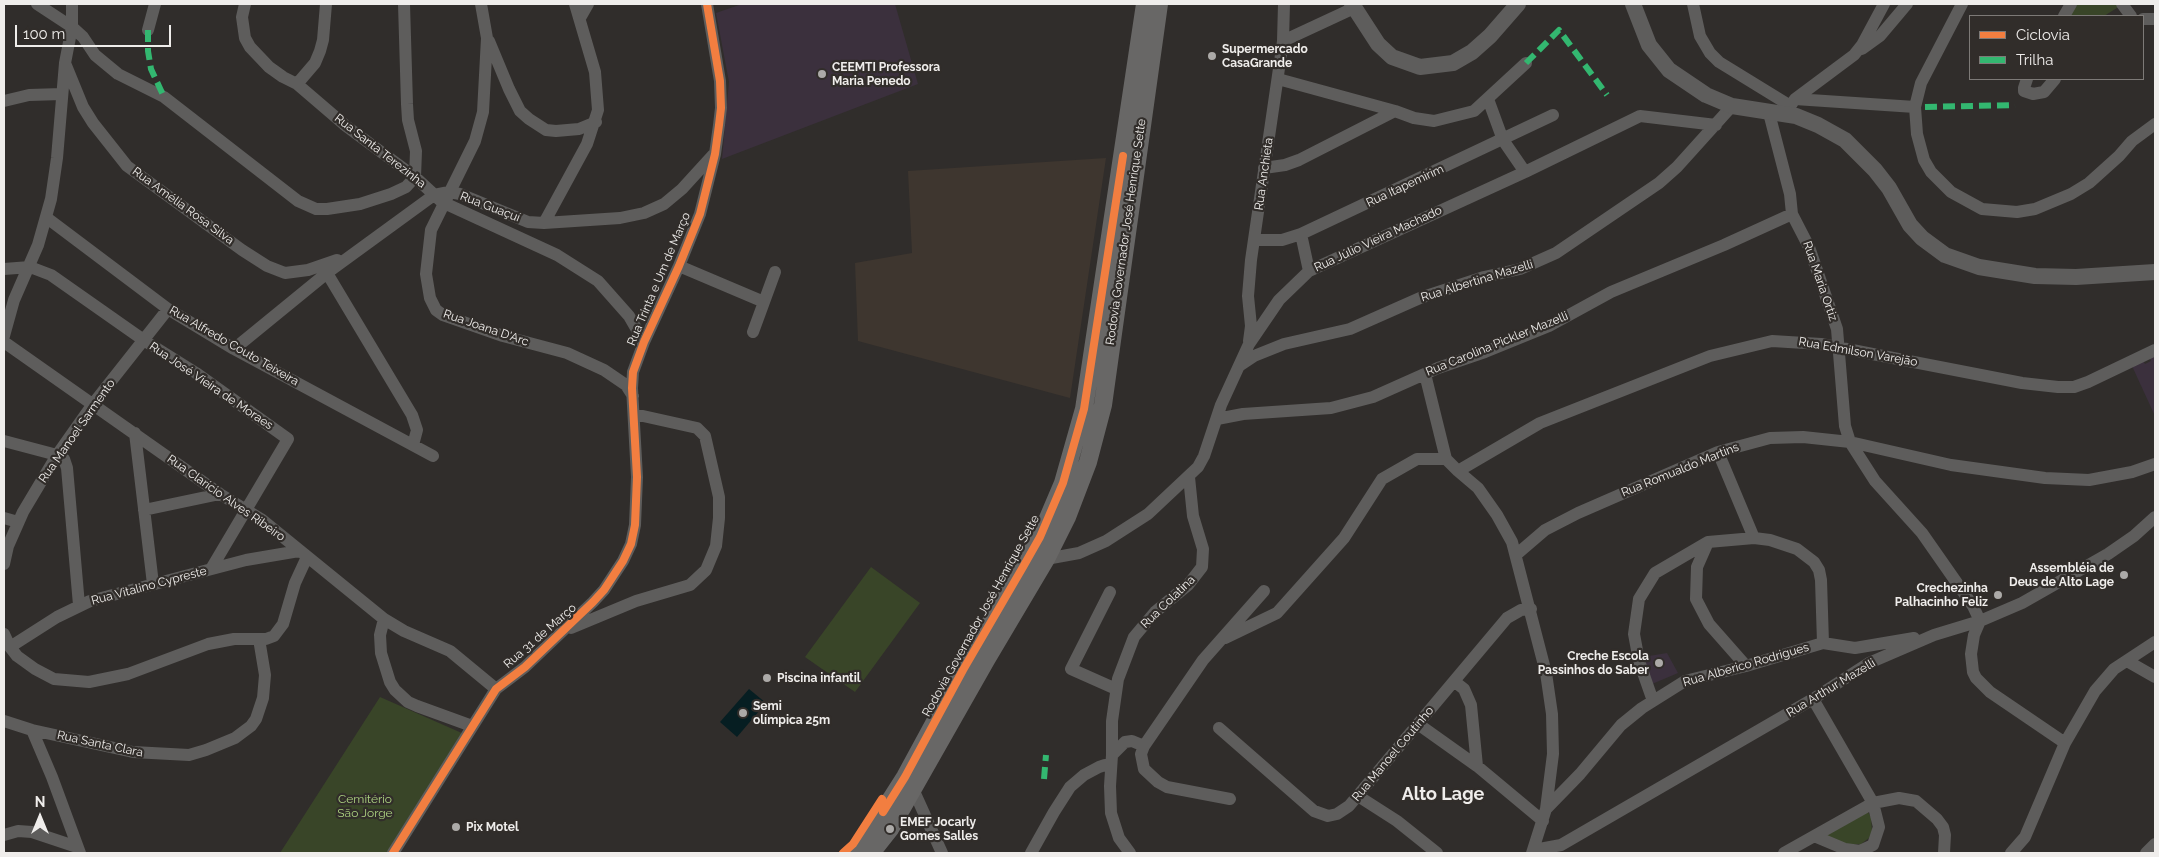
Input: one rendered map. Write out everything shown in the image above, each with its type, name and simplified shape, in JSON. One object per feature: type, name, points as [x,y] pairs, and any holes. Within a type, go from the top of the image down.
[{"type":"main road","name":"Rodovia Governador José Henrique Sette","points":[[852,853],[883,812],[905,777],[963,670],[1040,537],[1060,492],[1072,457],[1084,409],[1144,4]]},
{"type":"main road","name":"Rodovia Governador José Henrique Sette","points":[[871,853],[890,829],[1046,559],[1078,489],[1096,434],[1103,405],[1159,4]]},
{"type":"street","points":[[37,4],[72,27],[83,37],[94,55],[118,74],[164,97],[285,192],[307,206],[316,209],[344,208],[383,197],[406,187],[415,177],[416,151],[408,120],[404,4]]},
{"type":"street","points":[[4,336],[14,300],[30,266],[46,218],[57,158],[65,63],[72,27],[72,4]]},
{"type":"street","points":[[148,30],[155,4]]},
{"type":"street","name":"Rua Santa Terezinha","points":[[245,4],[242,17],[243,28],[250,47],[269,68],[297,84],[346,126],[442,197],[583,270],[609,291],[628,316],[644,342]]},
{"type":"street","points":[[297,84],[315,63],[320,51],[323,40],[326,4]]},
{"type":"street","name":"Rua Joana D'Arc","points":[[481,4],[488,38],[483,112],[472,148],[442,197],[431,230],[427,249],[426,284],[430,298],[436,310],[449,318],[578,358],[613,376],[626,385],[633,396]]},
{"type":"street","points":[[544,223],[587,144],[596,122],[598,110],[597,84],[575,4]]},
{"type":"street","points":[[580,18],[588,4]]},
{"type":"street","name":"Rua Trinta e Um de Março","points":[[634,414],[633,372],[644,342],[679,266],[700,214],[715,154],[721,108],[707,4]]},
{"type":"street","name":"Rua Anchieta","points":[[1249,344],[1251,326],[1248,296],[1264,168],[1284,41],[1284,4]]},
{"type":"street","points":[[1284,41],[1353,6],[1372,37],[1385,51],[1401,62],[1420,68],[1452,63],[1472,52],[1490,36],[1518,4]]},
{"type":"street","points":[[1633,4],[1649,45],[1669,70],[1706,95],[1732,106],[1785,108],[1914,107]]},
{"type":"street","points":[[1693,4],[1700,36],[1710,53],[1719,62],[1785,108],[1828,130],[1858,151],[1889,188],[1916,232],[1928,245],[1954,260],[1993,270],[2048,277],[2092,277],[2155,272]]},
{"type":"street","points":[[1854,54],[1862,45],[1884,4]]},
{"type":"street","points":[[1785,108],[1880,36],[1907,4]]},
{"type":"street","points":[[1962,4],[1921,83],[1914,107],[1919,146],[1931,172],[1951,192],[1982,209],[2017,212],[2035,209],[2071,194],[2094,178],[2132,141],[2155,124]]},
{"type":"street","points":[[2065,15],[2071,4]]},
{"type":"street","points":[[2122,4],[2131,15]]},
{"type":"street","points":[[488,38],[520,111],[528,120],[546,130],[556,131],[579,129],[596,122]]},
{"type":"street","name":"Rua Amélia Rosa Silva","points":[[65,63],[83,107],[93,123],[127,166],[258,261],[277,270],[298,273],[349,256]]},
{"type":"street","points":[[1278,79],[1395,111],[1424,121],[1443,120],[1474,111],[1526,63]]},
{"type":"street","points":[[2027,80],[2024,92],[2038,94],[2044,92],[2054,80]]},
{"type":"street","points":[[4,101],[29,95],[62,94]]},
{"type":"street","points":[[1488,99],[1503,140],[1525,172]]},
{"type":"street","name":"Rua Albertina Mazelli","points":[[1238,366],[1254,356],[1284,344],[1350,329],[1420,298],[1484,277],[1534,264],[1566,246],[1659,183],[1677,167],[1732,106]]},
{"type":"street","name":"Rua Maria Ortiz","points":[[1785,108],[1792,214],[1806,240],[1834,321],[1845,426],[1850,442],[1875,481],[1922,534],[1974,606],[1980,621]]},
{"type":"street","points":[[1264,168],[1299,160],[1395,111]]},
{"type":"street","name":"Rua Itapemirim","points":[[1254,240],[1282,240],[1301,234],[1503,140],[1552,115]]},
{"type":"street","name":"Rua Júlio Vieira Machado","points":[[1046,559],[1079,554],[1106,540],[1148,514],[1189,477],[1198,467],[1204,456],[1221,405],[1249,344],[1279,300],[1309,271],[1525,172],[1640,116],[1716,125]]},
{"type":"street","name":"Rua Guaçuí","points":[[442,197],[460,194],[519,219],[544,223],[620,218],[654,209],[674,198],[715,154]]},
{"type":"street","points":[[234,349],[349,256],[442,197]]},
{"type":"street","name":"Rua Carolina Pickler Mazelli","points":[[1216,420],[1250,414],[1337,406],[1373,397],[1425,374],[1549,326],[1611,292],[1724,246],[1792,214]]},
{"type":"street","name":"Rua Alfredo Couto Teixeira","points":[[46,218],[168,309],[234,349],[433,456]]},
{"type":"street","points":[[1301,234],[1309,271]]},
{"type":"street","points":[[4,269],[30,266]]},
{"type":"street","name":"Rua José Vieira de Moraes","points":[[30,266],[51,275],[144,341],[196,373],[288,439],[211,569]]},
{"type":"street","points":[[679,266],[764,302]]},
{"type":"street","points":[[753,332],[775,272]]},
{"type":"street","points":[[327,273],[412,415],[417,430],[413,445]]},
{"type":"street","name":"Rua Manoel Sarmento","points":[[4,564],[8,546],[18,522],[57,454],[93,404],[168,309]]},
{"type":"street","name":"Rua Edmilson Varejão","points":[[1458,472],[1540,423],[1710,356],[1772,341],[1804,342],[1837,347],[2022,383],[2058,387],[2074,387],[2088,382],[2155,350]]},
{"type":"street","name":"Rua Clarício Alves Ribeiro","points":[[4,342],[220,494],[269,526],[384,619],[404,631],[454,654],[496,689]]},
{"type":"street","points":[[1425,374],[1446,459],[1458,472],[1478,488],[1488,501],[1507,530],[1517,554],[1546,673],[1552,714],[1553,754],[1545,815],[1533,852]]},
{"type":"street","points":[[565,631],[636,601],[679,589],[697,580],[706,570],[714,552],[719,518],[718,488],[705,436],[697,428],[634,414]]},
{"type":"street","name":"Rua 31 de Março","points":[[393,853],[496,689],[565,631],[604,590],[623,561],[631,544],[635,525],[634,414]]},
{"type":"street","points":[[135,433],[153,584]]},
{"type":"street","name":"Rua Romualdo Martins","points":[[1517,554],[1536,537],[1561,521],[1718,452],[1752,442],[1786,437],[1850,442],[1951,464],[2045,478],[2096,479],[2132,472],[2155,464]]},
{"type":"street","points":[[4,441],[57,454],[64,459],[67,468],[79,605]]},
{"type":"street","points":[[1718,452],[1754,538]]},
{"type":"street","points":[[1221,640],[1277,613],[1344,538],[1382,479],[1417,459],[1446,459]]},
{"type":"street","name":"Rua Colatina","points":[[1130,853],[1119,838],[1110,813],[1112,721],[1116,689],[1123,664],[1134,637],[1141,627],[1155,612],[1188,585],[1202,567],[1202,549],[1193,516],[1189,477]]},
{"type":"street","points":[[144,510],[220,494]]},
{"type":"street","name":"Rua Arthur Mazelli","points":[[1533,852],[1561,844],[1813,699],[1863,667],[1934,635],[1980,621],[2022,603],[2108,554],[2134,536],[2155,517]]},
{"type":"street","points":[[4,518],[18,522]]},
{"type":"street","points":[[1653,700],[1639,661],[1634,634],[1639,599],[1655,573],[1708,542],[1754,538],[1785,544],[1797,549],[1814,562],[1819,570],[1821,580],[1822,643]]},
{"type":"street","points":[[1708,542],[1698,567],[1696,599],[1709,624],[1746,666]]},
{"type":"street","points":[[4,634],[10,647],[26,664],[54,679],[89,682],[144,670],[208,644],[234,639],[270,638],[279,631],[286,616],[303,554]]},
{"type":"street","name":"Rua Vitalino Cypreste","points":[[10,647],[79,605],[102,597],[264,556],[303,554]]},
{"type":"street","points":[[1230,799],[1180,790],[1158,782],[1144,770],[1141,760],[1144,746],[1203,660],[1264,591]]},
{"type":"street","points":[[1110,592],[1071,670],[1116,689]]},
{"type":"street","name":"Rua Manoel Coutinho","points":[[1220,728],[1319,814],[1328,816],[1337,814],[1350,806],[1507,618],[1521,610],[1530,609]]},
{"type":"street","points":[[384,619],[380,635],[380,653],[390,682],[395,690],[413,704],[472,726]]},
{"type":"street","points":[[1980,621],[1974,636],[1971,654],[1971,663],[1976,678],[1990,692],[2066,743]]},
{"type":"street","name":"Rua Alberico Rodrigues","points":[[1545,815],[1621,725],[1653,700],[1685,681],[1746,666],[1822,643],[1855,648],[1934,635]]},
{"type":"street","name":"Rua Santa Clara","points":[[4,721],[32,730],[115,749],[150,755],[189,756],[235,738],[251,726],[256,719],[263,698],[265,675],[259,639]]},
{"type":"street","points":[[2011,853],[2025,837],[2066,743],[2103,680],[2114,669],[2155,642]]},
{"type":"street","points":[[1855,648],[1864,655],[1863,667]]},
{"type":"street","points":[[2127,661],[2155,678]]},
{"type":"street","points":[[1455,682],[1464,689],[1471,705],[1477,766]]},
{"type":"street","points":[[1813,699],[1872,803],[1878,820],[1878,834],[1874,845],[1867,849],[1845,849],[1814,836]]},
{"type":"street","points":[[1418,724],[1545,815]]},
{"type":"street","points":[[32,730],[52,777],[78,850]]},
{"type":"street","points":[[1031,853],[1070,787],[1084,775],[1112,761],[1125,742],[1132,741],[1144,746]]},
{"type":"street","points":[[913,789],[942,853]]},
{"type":"street","points":[[1358,796],[1396,821],[1437,853]]},
{"type":"street","points":[[1784,853],[1872,803],[1889,798],[1908,798],[1924,805],[1932,812],[1943,828],[1945,835],[1944,853]]},
{"type":"street","points":[[4,835],[18,831],[32,832],[78,850]]},
{"type":"street","points":[[2146,853],[2155,844]]},
{"type":"shaded area","name":"CEEMTI Professora Maria Penedo","points":[[742,4],[895,4],[918,84],[722,159],[729,82],[716,13]]},
{"type":"shaded area","points":[[1106,158],[1070,398],[858,341],[855,263],[912,253],[908,171]]},
{"type":"shaded area","points":[[2155,354],[2155,416],[2132,366],[2143,361],[2145,364],[2151,361],[2149,357]]},
{"type":"shaded area","name":"Creche Escola Passinhos do Saber","points":[[1667,653],[1678,673],[1652,684],[1643,657]]},
{"type":"green space","points":[[2076,4],[2119,4],[2120,6],[2106,15],[2070,15]]},
{"type":"green space","points":[[871,567],[920,603],[855,692],[805,657]]},
{"type":"green space","name":"Cemitério São Jorge","points":[[380,697],[464,734],[388,853],[280,853]]},
{"type":"green space","points":[[1867,811],[1871,817],[1872,831],[1869,838],[1861,844],[1848,845],[1823,835]]},
{"type":"water","name":"Semi olímpica 25m","points":[[749,689],[766,703],[737,737],[720,722]]},
{"type":"marked path","points":[[148,30],[148,51],[151,69],[164,97]]},
{"type":"marked path","points":[[1526,63],[1559,30],[1607,95]]},
{"type":"marked path","points":[[1925,107],[2015,105]]},
{"type":"marked path","points":[[1044,779],[1046,755]]},
{"type":"cycle path","points":[[393,853],[496,689],[525,667],[593,602],[604,590],[623,561],[631,544],[635,525],[637,477],[632,388],[633,372],[644,342],[679,266],[700,214],[715,154],[721,108],[720,81],[707,4]]},
{"type":"cycle path","points":[[883,812],[905,777],[963,670],[1040,537],[1063,483],[1084,409],[1123,156]]},
{"type":"cycle path","points":[[843,853],[853,844],[882,799]]},
{"type":"place","name":"Supermercado CasaGrande","points":[[1212,56]]},
{"type":"place","name":"CEEMTI Professora Maria Penedo","points":[[822,74]]},
{"type":"place","name":"Assembléia de Deus de Alto Lage","points":[[2124,575]]},
{"type":"place","name":"Crechezinha Palhacinho Feliz","points":[[1998,595]]},
{"type":"place","name":"Creche Escola Passinhos do Saber","points":[[1659,663]]},
{"type":"place","name":"Piscina infantil","points":[[767,678]]},
{"type":"place","name":"Semi olímpica 25m","points":[[743,713]]},
{"type":"place","name":"Pix Motel","points":[[456,827]]},
{"type":"place","name":"EMEF Jocarly Gomes Salles","points":[[890,829]]},
{"type":"district","name":"Alto Lage","points":[[1443,795]]}]
